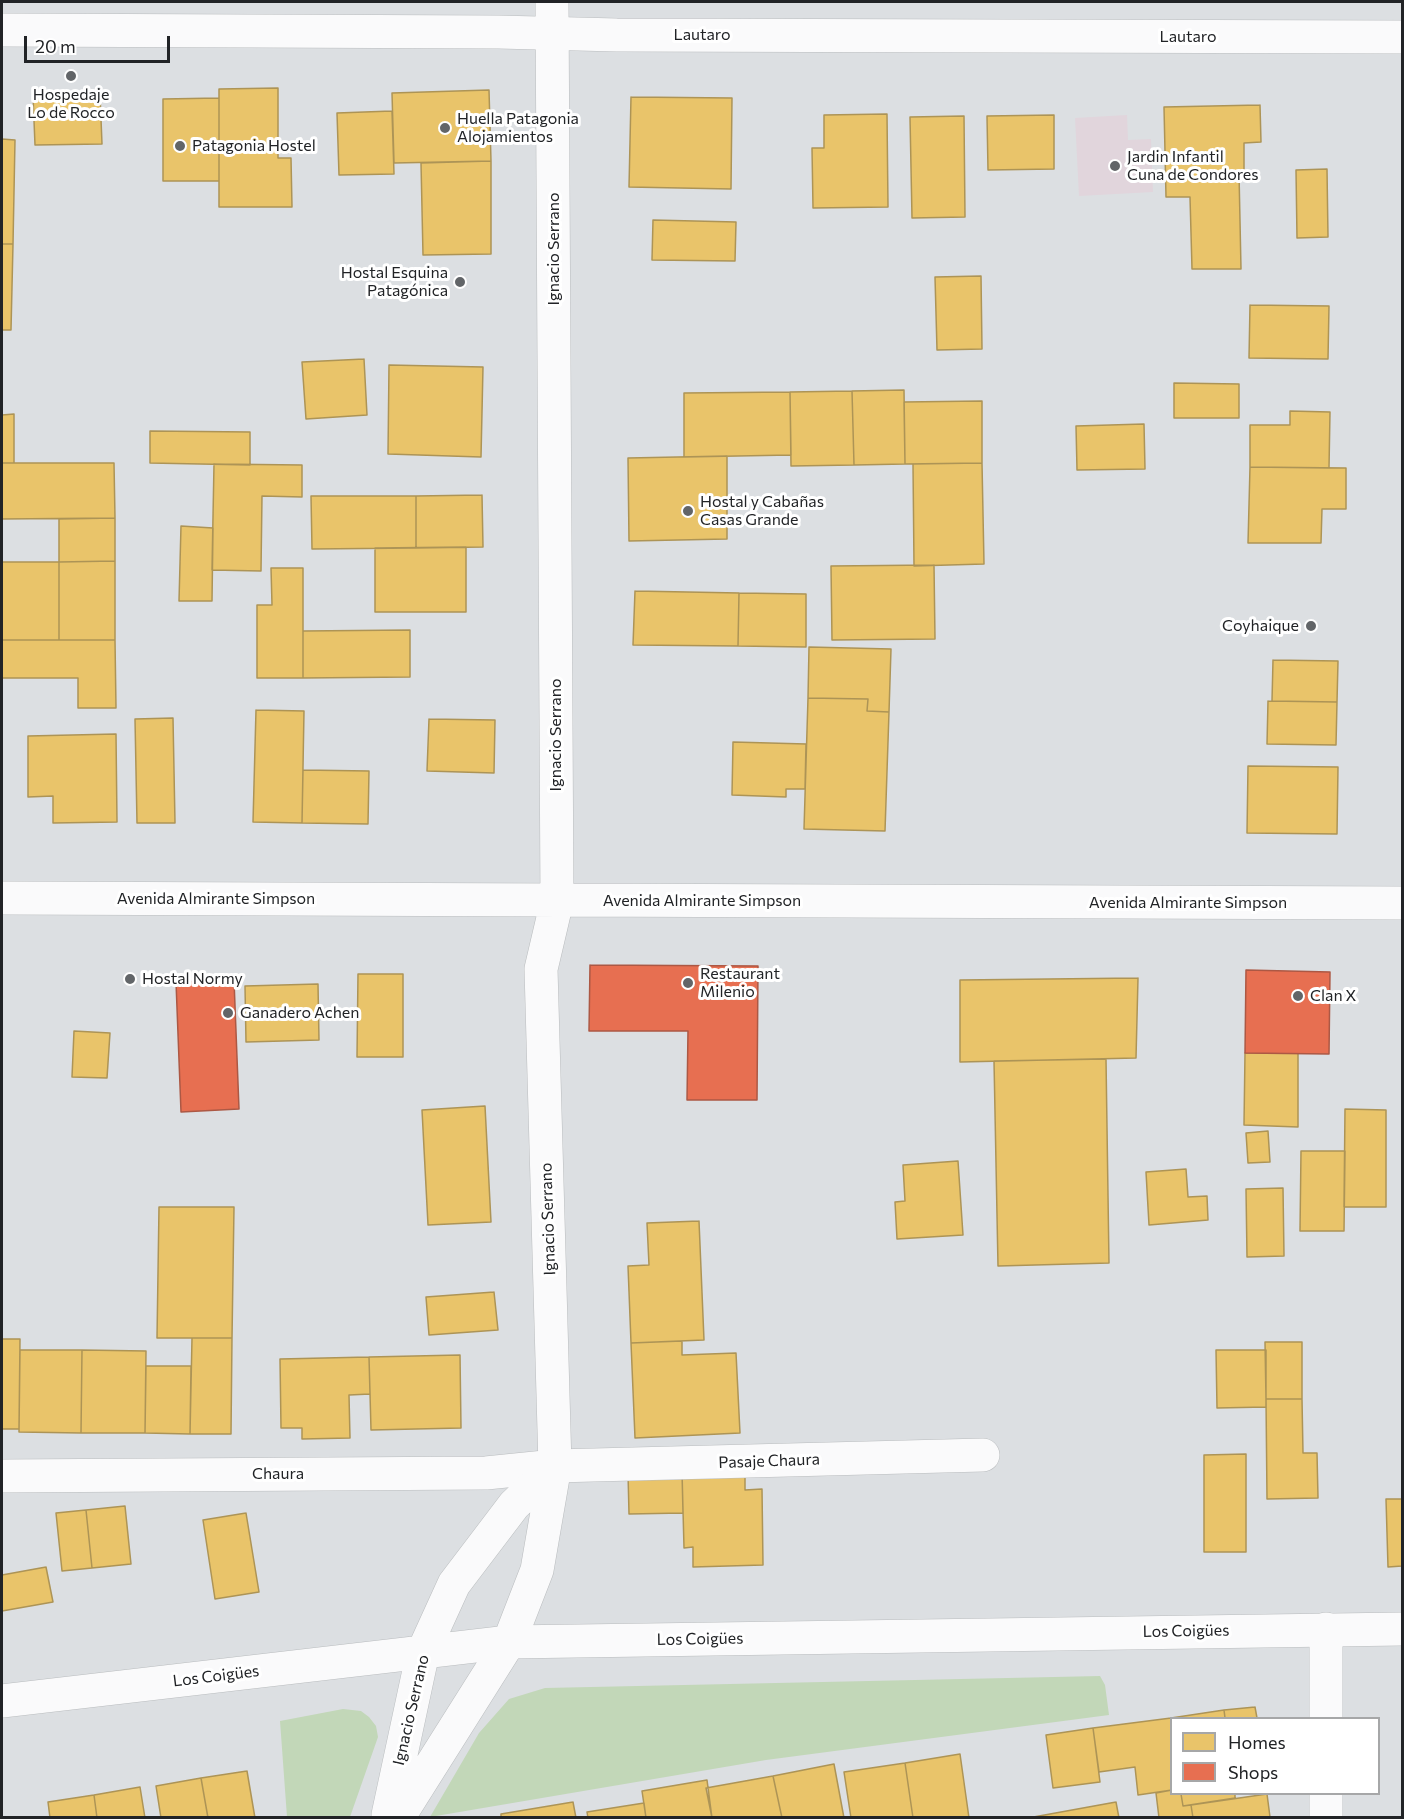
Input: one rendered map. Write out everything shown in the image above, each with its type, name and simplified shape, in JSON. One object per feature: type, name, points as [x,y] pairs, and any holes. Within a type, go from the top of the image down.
[{"type":"street","name":"Ignacio Serrano","points":[[398,1818],[508,1642],[537,1570],[555,1466],[541,969],[557,901],[552,2]]},
{"type":"street","name":"Lautaro","points":[[2,30],[498,32],[553,35],[1402,38]]},
{"type":"street","name":"Avenida Almirante Simpson","points":[[2,898],[1402,903]]},
{"type":"street","name":"Pasaje Chaura","points":[[555,1466],[983,1455]]},
{"type":"street","name":"Ignacio Serrano","points":[[388,1818],[423,1652],[454,1584],[514,1505],[555,1466]]},
{"type":"street","name":"Chaura","points":[[2,1476],[486,1473],[555,1466]]},
{"type":"street","points":[[1326,1629],[1326,1717]]},
{"type":"street","name":"Los Coigües","points":[[2,1701],[508,1642],[1402,1629]]},
{"type":"street","points":[[1326,1795],[1326,1818]]},
{"type":"shaded area","name":"Jardin Infantil Cuna de Condores","points":[[1127,115],[1128,140],[1151,139],[1153,192],[1079,196],[1075,118]]},
{"type":"green space","points":[[1100,1676],[1105,1685],[1109,1715],[766,1760],[430,1817],[479,1733],[509,1699],[545,1688]]},
{"type":"green space","points":[[343,1709],[361,1711],[369,1717],[376,1726],[378,1737],[350,1817],[287,1817],[280,1721]]},
{"type":"building: Homes","points":[[278,88],[278,158],[291,158],[292,207],[219,207],[219,89]]},
{"type":"building: Homes","points":[[489,90],[491,161],[394,163],[392,93]]},
{"type":"building: Homes","points":[[100,94],[102,144],[35,145],[33,96]]},
{"type":"building: Homes","points":[[631,97],[732,98],[731,189],[629,187]]},
{"type":"building: Homes","points":[[219,98],[219,181],[163,181],[163,99]]},
{"type":"building: Homes","points":[[1260,105],[1261,142],[1244,143],[1244,174],[1239,173],[1241,269],[1192,269],[1190,197],[1166,197],[1164,107]]},
{"type":"building: Homes","points":[[392,111],[394,174],[339,175],[337,113]]},
{"type":"building: Homes","points":[[887,114],[888,207],[813,208],[812,148],[824,148],[824,115]]},
{"type":"building: Homes","points":[[1054,115],[1054,169],[988,170],[987,116]]},
{"type":"building: Homes","points":[[964,116],[965,217],[912,218],[910,117]]},
{"type":"building: Homes","points":[[2,139],[15,140],[13,244],[2,244]]},
{"type":"building: Homes","points":[[491,161],[491,254],[423,255],[421,163]]},
{"type":"building: Homes","points":[[1327,169],[1328,237],[1297,238],[1296,170]]},
{"type":"building: Homes","points":[[653,220],[736,222],[735,261],[652,260]]},
{"type":"building: Homes","points":[[2,244],[13,244],[11,330],[2,330]]},
{"type":"building: Homes","points":[[981,276],[982,349],[937,350],[935,277]]},
{"type":"building: Homes","points":[[1250,305],[1329,306],[1328,359],[1249,358]]},
{"type":"building: Homes","points":[[364,359],[367,415],[306,419],[302,362]]},
{"type":"building: Homes","points":[[389,365],[483,367],[481,457],[388,454]]},
{"type":"building: Homes","points":[[1174,383],[1239,384],[1239,418],[1174,418]]},
{"type":"building: Homes","points":[[904,390],[905,464],[854,465],[852,391]]},
{"type":"building: Homes","points":[[852,391],[854,465],[791,466],[790,392]]},
{"type":"building: Homes","points":[[790,392],[791,455],[684,457],[684,393]]},
{"type":"building: Homes","points":[[982,401],[982,463],[905,464],[904,402]]},
{"type":"building: Homes","points":[[1290,411],[1330,412],[1329,468],[1250,467],[1250,425],[1290,425]]},
{"type":"building: Homes","points":[[14,414],[14,463],[2,463],[2,415]]},
{"type":"building: Homes","points":[[1144,424],[1145,469],[1077,470],[1076,426]]},
{"type":"building: Homes","points":[[150,431],[250,432],[250,465],[150,463]]},
{"type":"building: Homes","points":[[727,456],[727,539],[629,541],[628,458]]},
{"type":"building: Homes","points":[[2,463],[114,463],[115,518],[2,519]]},
{"type":"building: Homes","points":[[982,463],[984,564],[914,566],[913,464]]},
{"type":"building: Homes","points":[[214,464],[302,465],[302,497],[262,496],[261,571],[212,570]]},
{"type":"building: Homes","points":[[1250,467],[1346,468],[1346,509],[1322,509],[1321,543],[1248,543]]},
{"type":"building: Homes","points":[[482,495],[483,547],[416,548],[416,496]]},
{"type":"building: Homes","points":[[311,496],[416,496],[416,548],[312,549]]},
{"type":"building: Homes","points":[[115,518],[115,561],[59,562],[59,519]]},
{"type":"building: Homes","points":[[181,526],[213,528],[212,601],[179,601]]},
{"type":"building: Homes","points":[[466,547],[466,612],[375,612],[375,548]]},
{"type":"building: Homes","points":[[115,561],[115,640],[59,640],[59,562]]},
{"type":"building: Homes","points":[[2,562],[59,562],[59,640],[2,640]]},
{"type":"building: Homes","points":[[934,565],[935,639],[832,640],[831,566]]},
{"type":"building: Homes","points":[[271,568],[303,568],[303,678],[257,678],[257,605],[272,605]]},
{"type":"building: Homes","points":[[635,591],[739,593],[738,646],[633,645]]},
{"type":"building: Homes","points":[[739,593],[806,594],[806,647],[738,646]]},
{"type":"building: Homes","points":[[410,630],[410,677],[303,678],[303,631]]},
{"type":"building: Homes","points":[[2,640],[115,640],[116,708],[78,708],[78,678],[2,678]]},
{"type":"building: Homes","points":[[809,647],[891,649],[889,712],[867,711],[868,699],[808,698]]},
{"type":"building: Homes","points":[[1273,660],[1338,661],[1337,702],[1272,701]]},
{"type":"building: Homes","points":[[808,698],[868,699],[867,711],[889,712],[885,831],[804,829]]},
{"type":"building: Homes","points":[[1268,701],[1337,702],[1336,745],[1267,744]]},
{"type":"building: Homes","points":[[256,710],[304,711],[302,823],[253,822]]},
{"type":"building: Homes","points":[[173,718],[175,823],[137,823],[135,719]]},
{"type":"building: Homes","points":[[429,719],[495,720],[494,773],[427,771]]},
{"type":"building: Homes","points":[[116,734],[117,822],[53,823],[53,796],[28,797],[28,736]]},
{"type":"building: Homes","points":[[733,742],[806,744],[805,789],[786,789],[786,797],[732,795]]},
{"type":"building: Homes","points":[[1248,766],[1338,767],[1337,834],[1247,833]]},
{"type":"building: Homes","points":[[303,770],[369,771],[368,824],[302,823]]},
{"type":"building: Homes","points":[[358,974],[403,974],[403,1057],[357,1057]]},
{"type":"building: Homes","points":[[1138,978],[1136,1058],[960,1062],[960,980]]},
{"type":"building: Homes","points":[[318,984],[319,1040],[246,1042],[245,986]]},
{"type":"building: Homes","points":[[74,1031],[110,1033],[107,1078],[72,1077]]},
{"type":"building: Homes","points":[[1245,1053],[1298,1053],[1298,1127],[1244,1125]]},
{"type":"building: Homes","points":[[1106,1059],[1109,1263],[998,1266],[994,1061]]},
{"type":"building: Homes","points":[[485,1106],[491,1222],[428,1225],[422,1110]]},
{"type":"building: Homes","points":[[1345,1109],[1386,1110],[1386,1207],[1344,1207]]},
{"type":"building: Homes","points":[[1268,1131],[1270,1162],[1248,1163],[1246,1133]]},
{"type":"building: Homes","points":[[1301,1151],[1345,1151],[1344,1231],[1300,1231]]},
{"type":"building: Homes","points":[[958,1161],[963,1235],[897,1239],[895,1202],[905,1201],[903,1165]]},
{"type":"building: Homes","points":[[1186,1169],[1188,1197],[1207,1196],[1208,1220],[1149,1225],[1146,1172]]},
{"type":"building: Homes","points":[[1283,1188],[1284,1256],[1247,1257],[1246,1189]]},
{"type":"building: Homes","points":[[159,1207],[234,1207],[232,1338],[157,1338]]},
{"type":"building: Homes","points":[[699,1221],[704,1340],[631,1343],[628,1266],[649,1265],[647,1223]]},
{"type":"building: Homes","points":[[494,1292],[498,1330],[429,1335],[426,1297]]},
{"type":"building: Homes","points":[[192,1338],[232,1338],[231,1434],[190,1434]]},
{"type":"building: Homes","points":[[2,1339],[20,1339],[19,1429],[2,1429]]},
{"type":"building: Homes","points":[[682,1341],[682,1355],[736,1353],[740,1433],[635,1438],[631,1343]]},
{"type":"building: Homes","points":[[1265,1342],[1302,1342],[1302,1399],[1266,1399]]},
{"type":"building: Homes","points":[[20,1350],[82,1350],[81,1433],[19,1432]]},
{"type":"building: Homes","points":[[82,1350],[146,1351],[145,1433],[81,1433]]},
{"type":"building: Homes","points":[[1216,1350],[1266,1350],[1266,1407],[1217,1408]]},
{"type":"building: Homes","points":[[460,1355],[461,1428],[371,1430],[369,1357]]},
{"type":"building: Homes","points":[[369,1357],[370,1394],[349,1395],[350,1438],[302,1439],[302,1428],[281,1428],[280,1359]]},
{"type":"building: Homes","points":[[146,1366],[191,1366],[190,1434],[145,1433]]},
{"type":"building: Homes","points":[[1266,1399],[1302,1399],[1303,1453],[1317,1453],[1318,1498],[1267,1499]]},
{"type":"building: Homes","points":[[1246,1454],[1246,1552],[1204,1552],[1204,1455]]},
{"type":"building: Homes","points":[[745,1470],[745,1490],[762,1489],[763,1565],[693,1567],[693,1547],[684,1548],[682,1472]]},
{"type":"building: Homes","points":[[682,1472],[683,1513],[629,1514],[628,1473]]},
{"type":"building: Homes","points":[[1386,1499],[1402,1499],[1402,1566],[1388,1567]]},
{"type":"building: Homes","points":[[125,1506],[131,1564],[92,1568],[86,1510]]},
{"type":"building: Homes","points":[[86,1510],[92,1568],[62,1571],[56,1513]]},
{"type":"building: Homes","points":[[246,1513],[259,1592],[215,1599],[203,1520]]},
{"type":"building: Homes","points":[[46,1567],[53,1602],[2,1611],[2,1575]]},
{"type":"building: Homes","points":[[1255,1707],[1257,1717],[1225,1717],[1224,1710]]},
{"type":"building: Homes","points":[[1224,1710],[1225,1717],[1178,1717]]},
{"type":"building: Homes","points":[[1170,1718],[1170,1790],[1138,1795],[1135,1767],[1099,1772],[1093,1728]]},
{"type":"building: Homes","points":[[1093,1728],[1100,1782],[1053,1788],[1046,1735]]},
{"type":"building: Homes","points":[[960,1754],[969,1818],[913,1818],[905,1763]]},
{"type":"building: Homes","points":[[905,1763],[913,1818],[851,1818],[844,1772]]},
{"type":"building: Homes","points":[[834,1764],[844,1818],[782,1818],[773,1776]]},
{"type":"building: Homes","points":[[247,1771],[255,1818],[208,1818],[201,1778]]},
{"type":"building: Homes","points":[[773,1776],[782,1818],[712,1818],[706,1788]]},
{"type":"building: Homes","points":[[201,1778],[208,1818],[161,1818],[156,1786]]},
{"type":"building: Homes","points":[[707,1780],[712,1818],[646,1818],[642,1791]]},
{"type":"building: Homes","points":[[140,1787],[145,1818],[97,1818],[94,1795]]},
{"type":"building: Homes","points":[[1170,1790],[1170,1795],[1181,1795],[1183,1806],[1191,1805],[1193,1818],[1159,1818],[1156,1793]]},
{"type":"building: Homes","points":[[94,1795],[97,1818],[50,1818],[48,1802]]},
{"type":"building: Homes","points":[[1181,1795],[1235,1795],[1235,1798],[1183,1806]]},
{"type":"building: Homes","points":[[1267,1795],[1270,1817],[1193,1818],[1191,1805]]},
{"type":"building: Homes","points":[[573,1802],[576,1818],[501,1818],[501,1814]]},
{"type":"building: Homes","points":[[1116,1802],[1119,1818],[1028,1818]]},
{"type":"building: Homes","points":[[644,1803],[646,1818],[588,1818],[587,1812]]},
{"type":"building: Shops","points":[[590,965],[758,966],[757,1100],[687,1100],[688,1031],[589,1031]]},
{"type":"building: Shops","points":[[1246,970],[1330,972],[1329,1054],[1245,1053]]},
{"type":"building: Shops","points":[[234,980],[239,1109],[181,1112],[176,982]]},
{"type":"place","name":"Hospedaje Lo de Rocco","points":[[71,76]]},
{"type":"place","name":"Huella Patagonia Alojamientos","points":[[445,128]]},
{"type":"place","name":"Patagonia Hostel","points":[[180,146]]},
{"type":"place","name":"Jardin Infantil Cuna de Condores","points":[[1115,166]]},
{"type":"place","name":"Hostal Esquina Patagónica","points":[[460,282]]},
{"type":"place","name":"Hostal y Cabañas Casas Grande","points":[[688,511]]},
{"type":"place","name":"Coyhaique","points":[[1311,626]]},
{"type":"place","name":"Hostal Normy","points":[[130,979]]},
{"type":"place","name":"Restaurant Milenio","points":[[688,983]]},
{"type":"place","name":"Clan X","points":[[1298,996]]},
{"type":"place","name":"Ganadero Achen","points":[[228,1013]]}]
